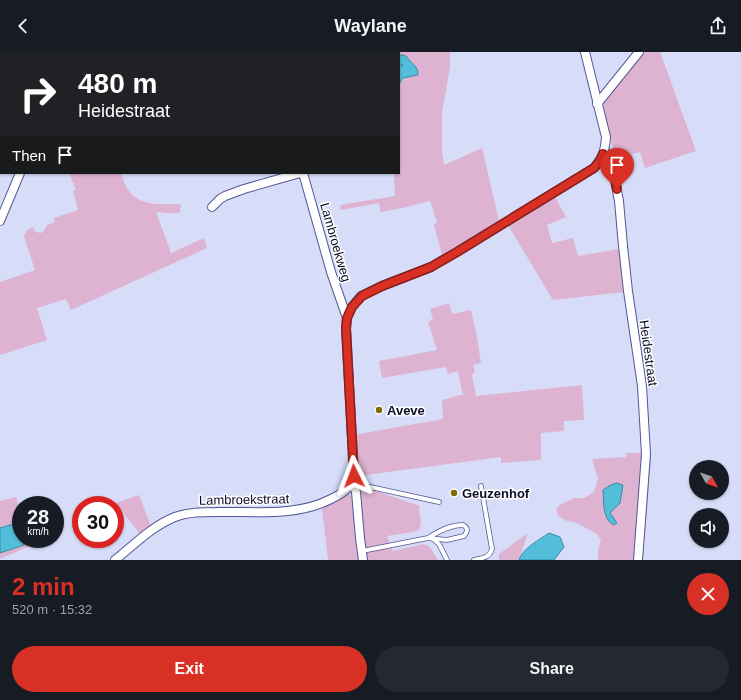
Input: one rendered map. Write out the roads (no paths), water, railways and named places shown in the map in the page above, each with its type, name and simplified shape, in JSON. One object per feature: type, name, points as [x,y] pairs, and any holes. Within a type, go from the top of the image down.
[{"type":"street","points":[[363,560],[356,492],[352,483],[354,476],[346,328],[347,318],[352,307],[362,296],[382,286],[431,267],[594,168],[600,161],[603,154],[606,137],[585,52]]},
{"type":"street","points":[[598,104],[639,52]]},
{"type":"street","name":"Heidestraat","points":[[603,154],[612,165],[619,201],[628,291],[642,386],[646,454],[638,560]]},
{"type":"street","points":[[0,221],[20,174]]},
{"type":"street","points":[[212,207],[220,199],[229,194],[297,174]]},
{"type":"street","name":"Lambroekweg","points":[[303,174],[331,272],[347,318]]},
{"type":"street","name":"Lambroekstraat","points":[[115,560],[157,526],[175,517],[194,512],[276,512],[299,510],[330,500],[344,492],[352,483]]},
{"type":"lane","points":[[352,483],[440,502]]},
{"type":"lane","points":[[474,560],[488,556],[492,549],[481,486]]},
{"type":"lane","points":[[362,551],[429,538],[447,540],[464,536],[467,532],[464,525],[462,525],[440,530],[429,538]]},
{"type":"lane","points":[[429,538],[439,544],[446,560]]},
{"type":"water","points":[[400,55],[408,58],[416,67],[418,75],[403,78],[400,82],[400,66],[403,65],[400,64]]},
{"type":"water","points":[[616,483],[623,485],[620,503],[610,513],[617,523],[613,525],[609,522],[605,514],[603,490]]},
{"type":"water","points":[[12,524],[12,548],[15,548],[0,553],[0,528]]},
{"type":"water","points":[[549,533],[560,537],[564,547],[554,560],[519,560],[528,548]]},
{"type":"place","name":"Aveve","points":[[379,410]]},
{"type":"place","name":"Geuzenhof","points":[[454,493]]}]
